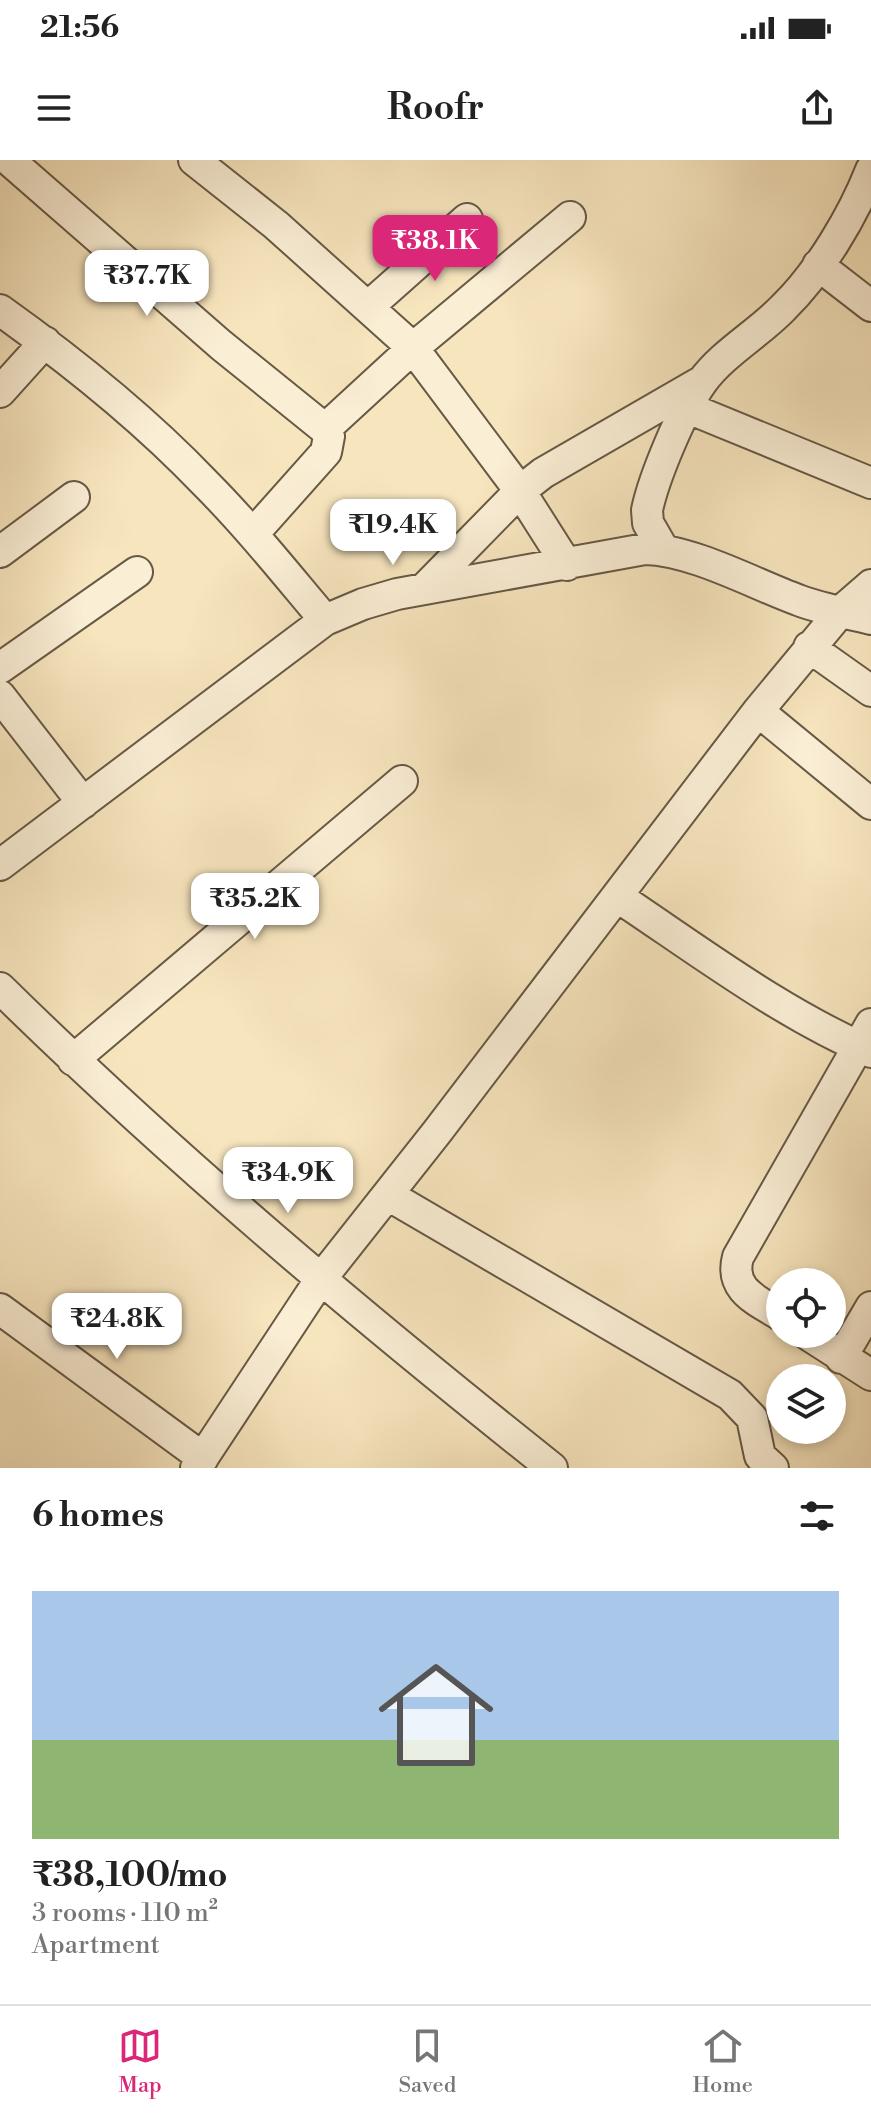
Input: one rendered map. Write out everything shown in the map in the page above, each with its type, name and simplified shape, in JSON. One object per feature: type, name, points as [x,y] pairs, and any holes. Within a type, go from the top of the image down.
[{"type":"street","points":[[9,160],[209,335],[325,429],[329,436],[326,452],[253,534]]},
{"type":"street","points":[[213,165],[413,348],[520,491],[567,565]]},
{"type":"street","points":[[424,589],[520,491],[543,473],[678,405],[785,307],[818,265],[868,188]]},
{"type":"street","points":[[325,429],[413,348],[570,217]]},
{"type":"street","points":[[368,307],[467,219]]},
{"type":"street","points":[[818,265],[871,306]]},
{"type":"street","points":[[0,310],[45,342],[162,441],[253,534],[325,620]]},
{"type":"street","points":[[0,392],[45,342]]},
{"type":"street","points":[[678,405],[871,483]]},
{"type":"street","points":[[663,549],[648,523],[647,510],[678,405]]},
{"type":"street","points":[[0,552],[74,497]]},
{"type":"street","points":[[0,865],[325,620],[363,604],[424,589],[567,565],[623,552],[663,549],[801,601],[871,619]]},
{"type":"street","points":[[0,668],[137,572]]},
{"type":"street","points":[[0,1309],[199,1463],[320,1280],[618,897],[758,711],[841,611],[871,585]]},
{"type":"street","points":[[809,647],[871,691]]},
{"type":"street","points":[[0,696],[83,803]]},
{"type":"street","points":[[758,711],[871,804]]},
{"type":"street","points":[[73,1060],[402,781]]},
{"type":"street","points":[[618,897],[743,980],[867,1041],[738,1257],[735,1269],[737,1281],[744,1290],[766,1305]]},
{"type":"street","points":[[6,1006],[73,1060],[320,1280],[552,1468]]},
{"type":"street","points":[[388,1195],[730,1395],[752,1418],[760,1456],[773,1468]]},
{"type":"street","points":[[841,1358],[871,1307]]},
{"type":"street","points":[[827,1348],[871,1375]]}]
